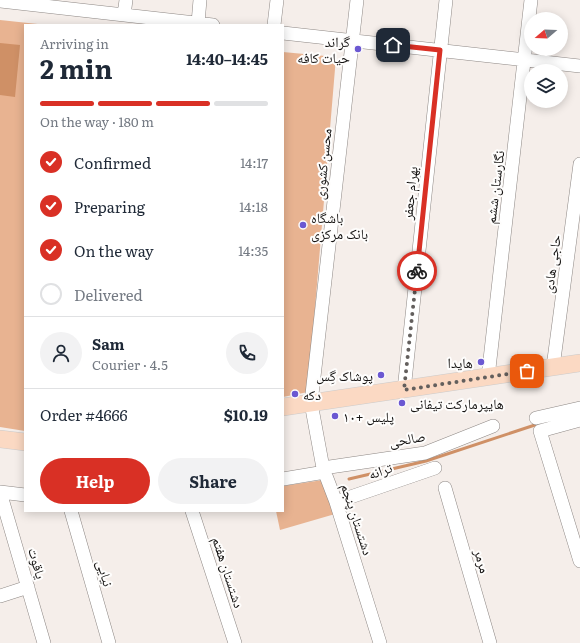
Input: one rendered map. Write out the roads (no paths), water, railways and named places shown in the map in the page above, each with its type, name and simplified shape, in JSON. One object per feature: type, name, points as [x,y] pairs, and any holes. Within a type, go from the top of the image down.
[{"type":"main road","points":[[284,407],[580,363]]},
{"type":"main road","points":[[0,439],[24,442]]},
{"type":"street","points":[[124,15],[126,0]]},
{"type":"street","points":[[198,23],[200,0]]},
{"type":"street","points":[[274,24],[277,0]]},
{"type":"street","name":"محسن کشوری","points":[[311,403],[357,0]]},
{"type":"street","name":"بهرام جعفر","points":[[404,390],[446,0]]},
{"type":"street","name":"نگارستان ششم","points":[[488,377],[531,0]]},
{"type":"street","points":[[0,1],[47,3],[124,15],[206,24]]},
{"type":"street","points":[[284,33],[580,66]]},
{"type":"street","name":"حاجی هادی","points":[[553,368],[580,164]]},
{"type":"street","name":"دشتستان پنجم","points":[[311,403],[324,470],[336,502],[380,643]]},
{"type":"street","points":[[536,418],[580,408]]},
{"type":"street","points":[[580,420],[540,431],[580,561]]},
{"type":"street","name":"صالحی","points":[[284,480],[324,470],[426,452],[493,426]]},
{"type":"street","name":"ترانه","points":[[336,502],[435,468]]},
{"type":"street","name":"مرمر","points":[[445,488],[490,643]]},
{"type":"street","points":[[0,492],[24,495]]},
{"type":"street","name":"یاقوت","points":[[0,492],[44,643]]},
{"type":"street","name":"نیایی","points":[[71,512],[109,643]]},
{"type":"street","name":"دشتستان هفتم","points":[[192,512],[236,643]]},
{"type":"street","points":[[0,596],[28,587]]},
{"type":"waterway","points":[[349,479],[426,461],[541,423]]},
{"type":"place","name":"گراند حیات کافه","points":[[358,49]]},
{"type":"place","name":"باشگاه بانک مرکزی","points":[[303,225]]},
{"type":"place","name":"هایدا","points":[[481,362]]},
{"type":"place","name":"پوشاک گِس","points":[[381,375]]},
{"type":"place","name":"دکه","points":[[295,394]]},
{"type":"place","name":"هایپرمارکت تیفانی","points":[[402,403]]},
{"type":"place","name":"پلیس +۱۰","points":[[335,416]]}]
